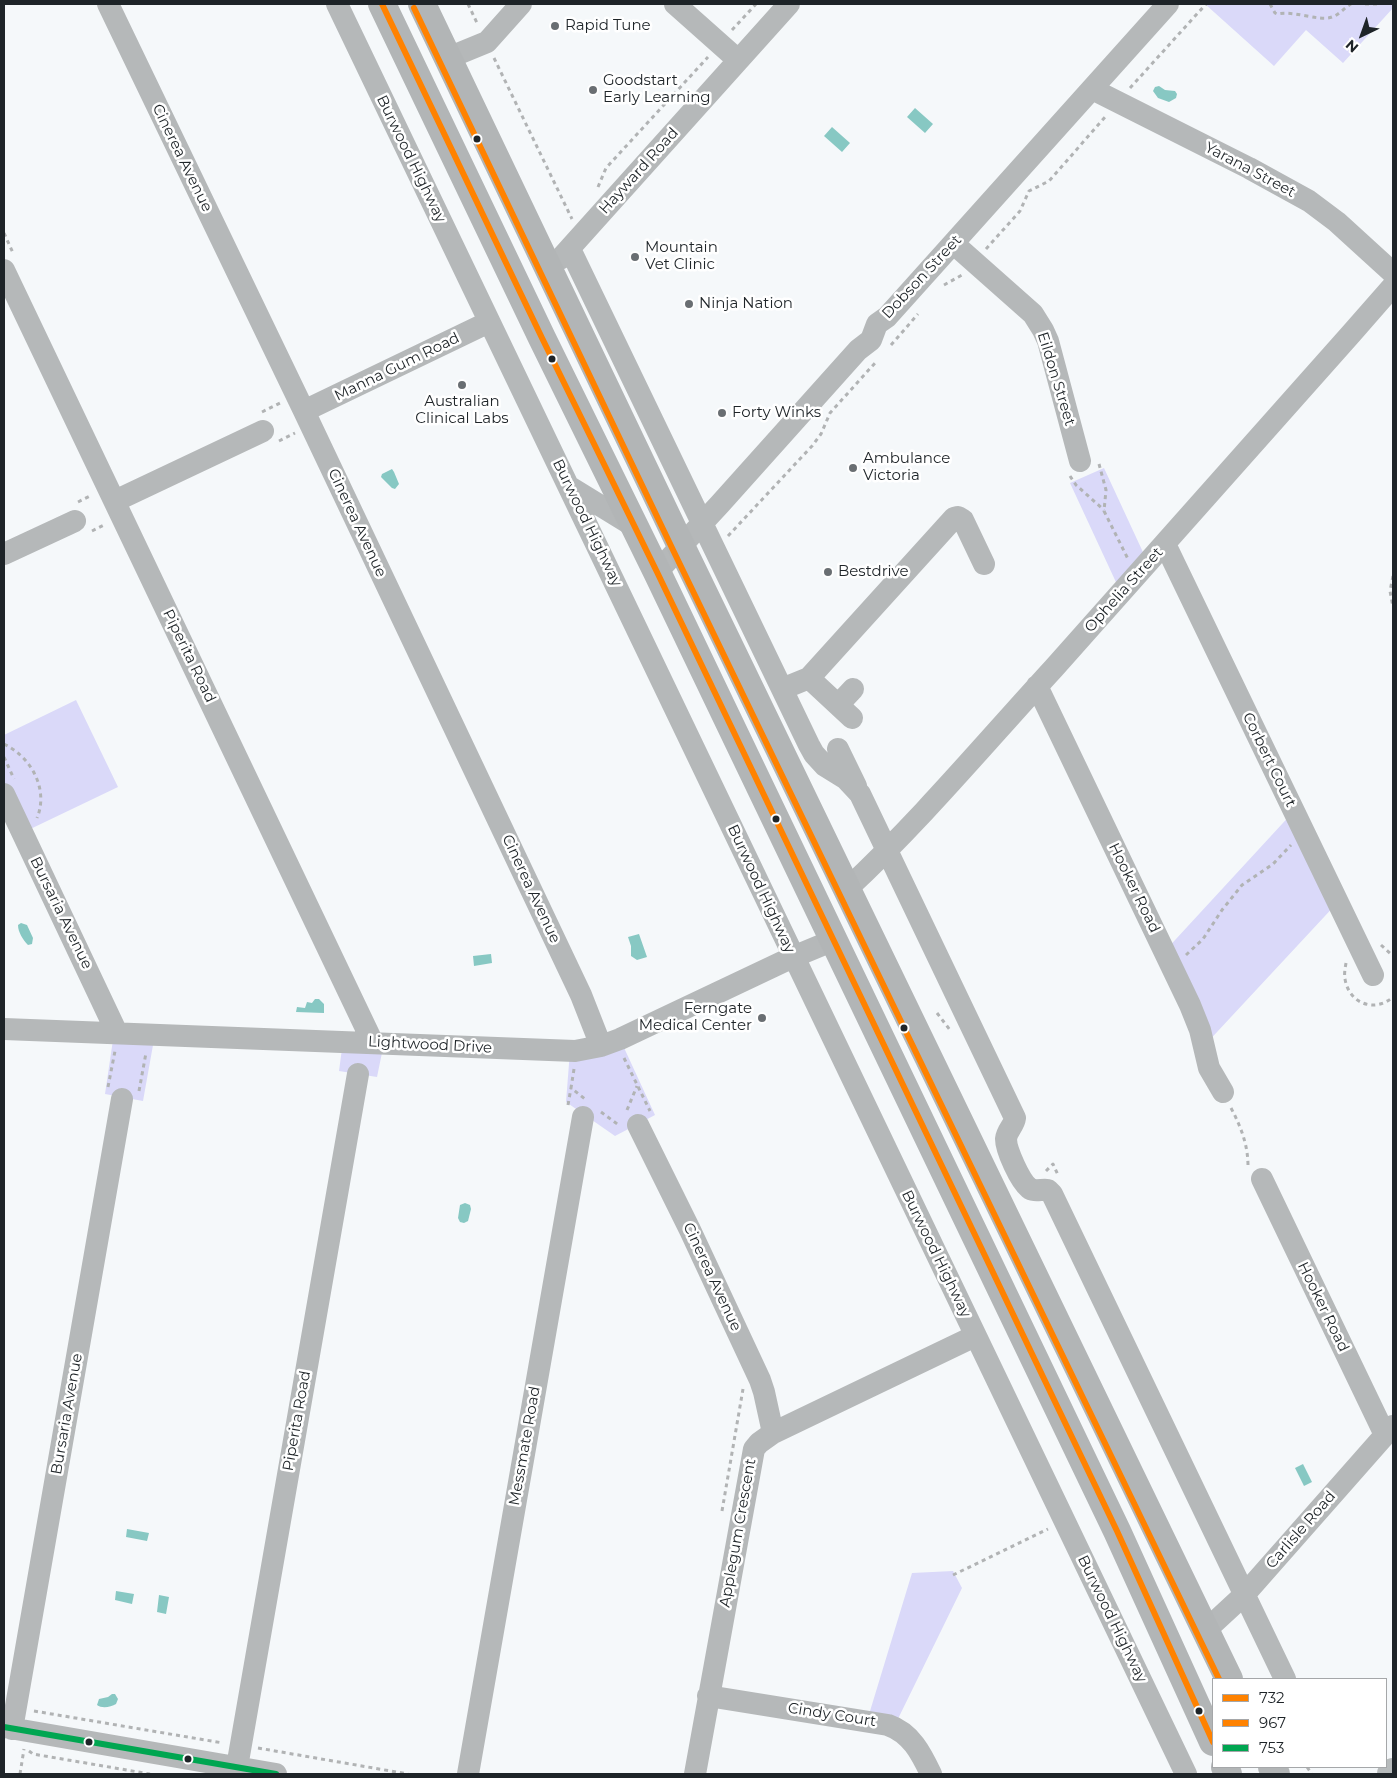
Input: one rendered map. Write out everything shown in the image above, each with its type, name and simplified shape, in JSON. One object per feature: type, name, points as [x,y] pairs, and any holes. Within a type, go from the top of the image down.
[{"type":"highway","points":[[382,4],[1117,1531],[1212,1740]]},
{"type":"highway","points":[[422,4],[681,546],[1228,1678]]},
{"type":"street","name":"Cinerea Avenue","points":[[108,4],[581,995],[601,1046]]},
{"type":"street","name":"Burwood Highway","points":[[337,4],[1186,1774]]},
{"type":"street","points":[[448,58],[487,42],[522,4]]},
{"type":"street","points":[[675,4],[738,60]]},
{"type":"street","name":"Hayward Road","points":[[549,271],[789,4]]},
{"type":"street","name":"Dobson Street","points":[[657,572],[858,350],[871,340],[877,324],[887,317],[954,244],[1166,5]]},
{"type":"street","name":"Yarana Street","points":[[1092,90],[1240,164],[1309,201],[1337,222],[1393,274]]},
{"type":"street","name":"Eildon Street","points":[[954,244],[1033,314],[1040,325],[1048,341],[1080,461]]},
{"type":"street","points":[[570,249],[814,754],[825,766],[846,779],[860,794]]},
{"type":"street","name":"Piperita Road","points":[[4,270],[373,1042]]},
{"type":"street","name":"Ophelia Street","points":[[847,889],[887,851],[1037,686],[1393,286]]},
{"type":"street","name":"Manna Gum Road","points":[[304,412],[489,322]]},
{"type":"street","points":[[115,501],[263,431]]},
{"type":"street","points":[[570,487],[635,527]]},
{"type":"street","points":[[782,689],[809,678],[841,649],[954,518],[958,517],[963,520],[984,564]]},
{"type":"street","points":[[4,554],[74,521]]},
{"type":"street","name":"Corbert Court","points":[[1165,544],[1373,975]]},
{"type":"street","points":[[809,678],[845,712],[854,689]]},
{"type":"street","name":"Hooker Road","points":[[1037,686],[1190,1005],[1200,1030],[1209,1068],[1223,1092]]},
{"type":"street","points":[[838,749],[1016,1118],[1007,1135],[1009,1154],[1029,1188],[1048,1190],[1052,1194],[1285,1678]]},
{"type":"street","name":"Bursaria Avenue","points":[[4,794],[117,1033]]},
{"type":"street","name":"Lightwood Drive","points":[[4,1029],[373,1042],[561,1052],[575,1051],[601,1046],[620,1039],[793,957],[834,940]]},
{"type":"street","name":"Piperita Road","points":[[237,1767],[358,1074]]},
{"type":"street","name":"Bursaria Avenue","points":[[8,1728],[122,1100]]},
{"type":"street","name":"Messmate Road","points":[[468,1774],[584,1108]]},
{"type":"street","name":"Cinerea Avenue","points":[[638,1125],[690,1230],[760,1380],[773,1433]]},
{"type":"street","name":"Hooker Road","points":[[1262,1179],[1389,1431]]},
{"type":"street","name":"Applegum Crescent","points":[[695,1774],[754,1448],[773,1433],[975,1336]]},
{"type":"street","name":"Carlisle Road","points":[[1205,1631],[1244,1594],[1389,1431]]},
{"type":"street","name":"Cindy Court","points":[[708,1696],[894,1727],[910,1739],[918,1749],[931,1774]]},
{"type":"street","points":[[8,1728],[276,1774]]},
{"type":"path","points":[[468,4],[573,222]]},
{"type":"path","points":[[597,188],[606,168],[756,4]]},
{"type":"path","points":[[1128,90],[1206,4]]},
{"type":"path","points":[[1270,4],[1277,14],[1296,14],[1324,18],[1336,15],[1351,4]]},
{"type":"path","points":[[1365,4],[1378,4]]},
{"type":"path","points":[[981,255],[1020,211],[1029,191],[1049,180],[1111,110]]},
{"type":"path","points":[[571,217],[577,210]]},
{"type":"path","points":[[942,287],[964,274]]},
{"type":"path","points":[[886,350],[923,308]]},
{"type":"path","points":[[726,538],[812,446],[821,434],[830,413],[880,357]]},
{"type":"path","points":[[1393,576],[1390,591],[1393,607]]},
{"type":"path","points":[[4,744],[19,754],[35,772],[41,801],[40,810],[35,821]]},
{"type":"path","points":[[1184,957],[1203,939],[1222,910],[1242,885],[1273,864],[1292,843]]},
{"type":"path","points":[[574,1067],[571,1088],[584,1108]]},
{"type":"path","points":[[953,1575],[1053,1527]]},
{"type":"path","points":[[31,1710],[225,1744]]},
{"type":"path","points":[[258,1748],[408,1774]]},
{"type":"path","points":[[20,1774],[24,1749],[33,1754],[150,1774]]},
{"type":"shaded area","points":[[1205,4],[1393,4],[1393,8],[1343,63],[1306,30],[1274,66]]},
{"type":"shaded area","points":[[1159,86],[1165,90],[1175,91],[1177,94],[1176,98],[1169,102],[1158,98],[1153,91],[1155,87]]},
{"type":"shaded area","points":[[915,108],[933,124],[925,133],[907,117]]},
{"type":"shaded area","points":[[832,127],[850,143],[842,152],[824,136]]},
{"type":"shaded area","points":[[1104,468],[1148,563],[1121,593],[1070,483]]},
{"type":"shaded area","points":[[392,469],[399,484],[395,489],[381,477],[382,474]]},
{"type":"shaded area","points":[[76,700],[118,787],[22,833],[4,794],[4,735]]},
{"type":"shaded area","points":[[1294,811],[1338,902],[1204,1046],[1164,952]]},
{"type":"shaded area","points":[[21,923],[27,925],[33,938],[32,944],[28,945],[21,936],[18,925]]},
{"type":"shaded area","points":[[639,934],[647,957],[637,960],[631,956],[631,946],[628,937]]},
{"type":"shaded area","points":[[491,954],[492,963],[474,966],[473,956]]},
{"type":"shaded area","points":[[315,999],[319,999],[324,1004],[324,1013],[296,1012],[297,1007],[305,1008],[307,1002],[312,1003]]},
{"type":"shaded area","points":[[114,1033],[155,1034],[143,1101],[105,1094]]},
{"type":"shaded area","points":[[620,1039],[655,1115],[615,1136],[566,1102],[570,1051]]},
{"type":"shaded area","points":[[343,1041],[384,1043],[377,1077],[339,1071]]},
{"type":"shaded area","points":[[465,1203],[470,1205],[471,1209],[468,1221],[464,1223],[460,1222],[458,1218],[460,1205]]},
{"type":"shaded area","points":[[1303,1464],[1312,1482],[1304,1486],[1295,1468]]},
{"type":"shaded area","points":[[127,1529],[149,1533],[147,1541],[126,1537]]},
{"type":"shaded area","points":[[953,1571],[962,1588],[894,1727],[867,1721],[912,1573]]},
{"type":"shaded area","points":[[116,1591],[134,1594],[132,1604],[115,1600]]},
{"type":"shaded area","points":[[159,1595],[169,1597],[166,1614],[157,1612]]},
{"type":"shaded area","points":[[115,1694],[118,1699],[116,1704],[106,1707],[97,1705],[99,1699]]},
{"type":"transit line","name":"732","points":[[382,4],[1117,1531],[1212,1740]]},
{"type":"transit line","name":"967","points":[[414,8],[673,550],[1219,1678]]},
{"type":"transit line","name":"753","points":[[4,1727],[276,1774]]},
{"type":"place","name":"Rapid Tune","points":[[555,26]]},
{"type":"place","name":"Goodstart Early Learning","points":[[593,90]]},
{"type":"place","name":"Mountain Vet Clinic","points":[[635,257]]},
{"type":"place","name":"Ninja Nation","points":[[689,304]]},
{"type":"place","name":"Australian Clinical Labs","points":[[462,385]]},
{"type":"place","name":"Forty Winks","points":[[722,413]]},
{"type":"place","name":"Ambulance Victoria","points":[[853,468]]},
{"type":"place","name":"Bestdrive","points":[[828,572]]},
{"type":"place","name":"Ferngate Medical Center","points":[[762,1018]]}]
